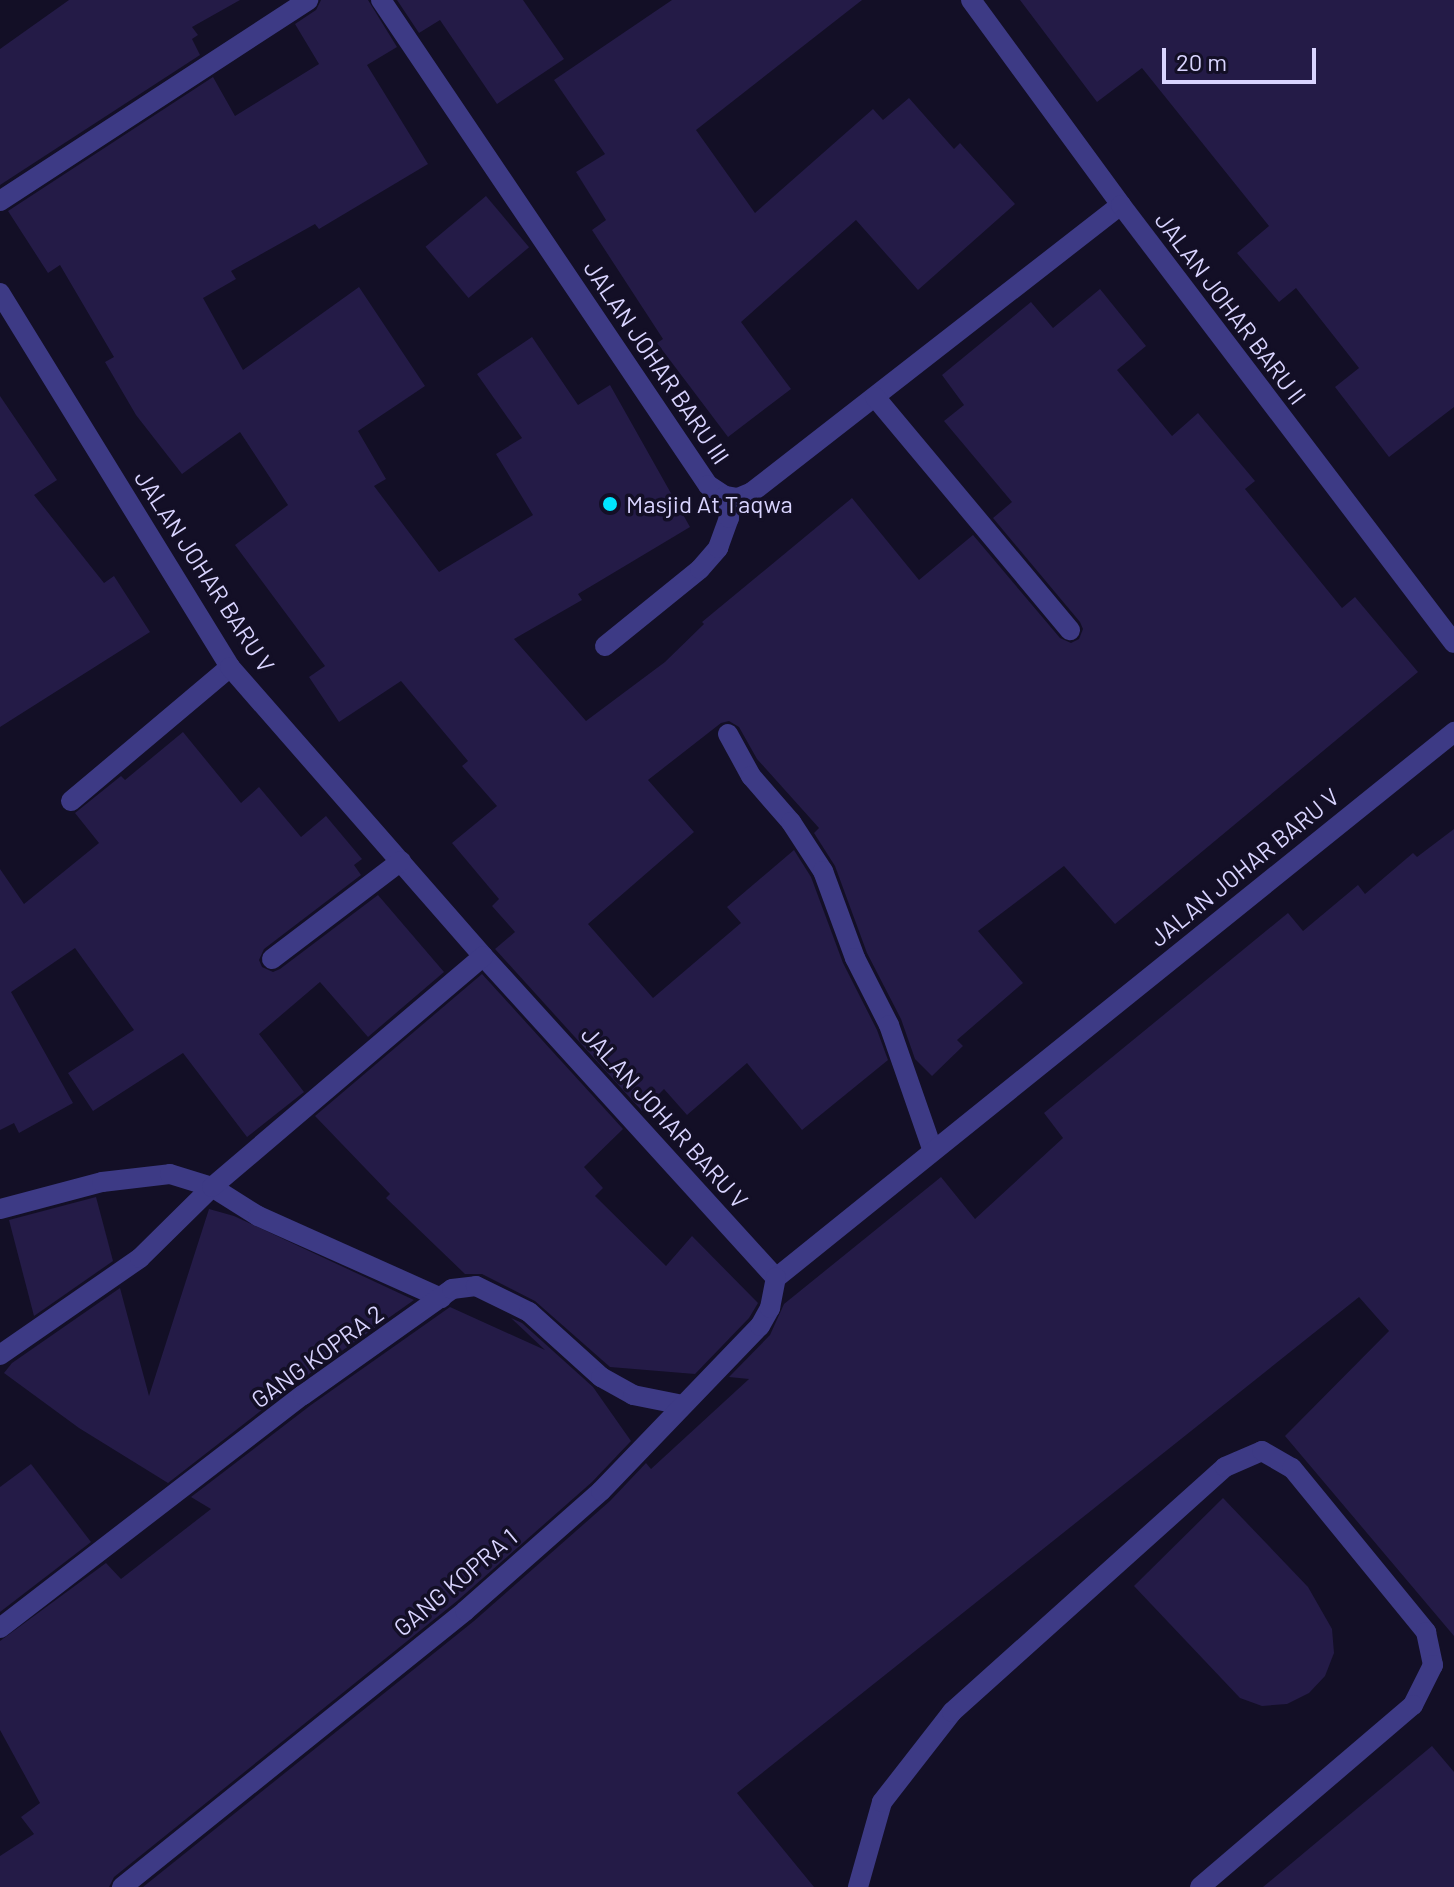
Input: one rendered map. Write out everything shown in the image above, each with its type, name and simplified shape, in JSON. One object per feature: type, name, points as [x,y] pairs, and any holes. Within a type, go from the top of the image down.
[{"type":"street","points":[[0,201],[308,0]]},
{"type":"street","name":"JALAN JOHAR BARU III","points":[[381,0],[708,485],[725,496],[738,498],[752,492],[1121,205]]},
{"type":"street","name":"JALAN JOHAR BARU II","points":[[971,0],[1121,205],[1454,643]]},
{"type":"street","name":"JALAN JOHAR BARU V","points":[[0,293],[230,667],[483,956],[776,1278],[1454,732]]},
{"type":"street","points":[[875,397],[1070,630]]},
{"type":"street","points":[[605,646],[700,569],[718,548],[729,518],[725,496]]},
{"type":"street","points":[[71,801],[230,667]]},
{"type":"street","points":[[728,734],[751,776],[791,822],[823,871],[855,958],[889,1025],[933,1151]]},
{"type":"street","points":[[272,959],[401,861]]},
{"type":"street","points":[[0,1355],[140,1258],[212,1187],[483,956]]},
{"type":"street","points":[[0,1209],[102,1182],[170,1174],[212,1187],[258,1216],[441,1298]]},
{"type":"street","name":"GANG KOPRA 1","points":[[122,1887],[465,1611],[601,1491],[760,1326],[770,1308],[776,1278]]},
{"type":"street","name":"GANG KOPRA 2","points":[[0,1628],[303,1395],[452,1289],[476,1286],[529,1312],[612,1383],[633,1395],[683,1405]]},
{"type":"street","points":[[858,1887],[882,1802],[952,1712],[1225,1467],[1262,1451],[1292,1468],[1426,1632],[1433,1665],[1413,1705],[1208,1885]]},
{"type":"building","points":[[69,0],[240,0],[192,27],[198,35],[192,39],[200,55],[0,185],[0,49]]},
{"type":"building","points":[[321,0],[368,0],[397,47],[367,65],[428,164],[319,229],[315,224],[231,271],[236,279],[203,298],[243,370],[359,287],[425,386],[358,431],[386,479],[374,486],[439,572],[533,515],[496,454],[522,438],[477,374],[532,337],[578,405],[610,385],[690,527],[578,594],[582,600],[514,639],[586,721],[665,662],[704,624],[702,622],[852,498],[919,580],[973,535],[1060,638],[1071,643],[1079,639],[1083,629],[1080,622],[993,518],[1012,502],[944,421],[964,405],[942,375],[1031,302],[1053,328],[1100,289],[1146,346],[1117,370],[1172,436],[1198,413],[1255,481],[1245,489],[1342,608],[1355,597],[1418,672],[1115,924],[1064,866],[978,931],[1023,983],[957,1040],[963,1046],[932,1076],[915,1059],[901,1019],[867,953],[835,866],[814,833],[819,828],[757,759],[739,727],[729,721],[721,723],[648,780],[694,832],[588,924],[653,998],[741,923],[727,907],[794,850],[811,877],[843,963],[877,1030],[888,1060],[802,1130],[747,1063],[687,1115],[664,1089],[642,1111],[495,949],[515,932],[492,906],[499,899],[452,843],[497,806],[462,766],[468,761],[401,681],[339,722],[309,677],[325,666],[235,545],[288,505],[240,432],[182,474],[136,415],[105,362],[114,357],[60,265],[48,273],[8,211],[213,77],[235,116],[319,64],[295,24],[316,10]]},
{"type":"building","points":[[397,0],[523,0],[564,59],[497,104],[440,20],[419,33]]},
{"type":"building","points":[[672,0],[862,0],[696,130],[755,213],[873,109],[883,120],[909,98],[954,149],[960,143],[1015,204],[918,290],[856,220],[741,322],[791,389],[728,437],[657,343],[663,339],[592,230],[606,220],[576,172],[605,154],[554,80]]},
{"type":"building","points":[[1020,0],[1454,0],[1454,407],[1389,457],[1335,387],[1359,368],[1296,288],[1279,302],[1237,253],[1269,226],[1142,68],[1097,102]]},
{"type":"building","points":[[486,196],[529,247],[469,298],[425,247]]},
{"type":"building","points":[[0,396],[57,480],[34,495],[104,583],[114,576],[150,632],[0,727]]},
{"type":"building","points":[[183,732],[241,803],[259,787],[301,837],[326,816],[362,859],[354,865],[361,875],[264,949],[259,960],[262,967],[273,972],[280,969],[378,895],[444,972],[368,1037],[320,982],[259,1034],[304,1092],[247,1137],[183,1053],[93,1111],[68,1073],[134,1030],[75,948],[11,992],[73,1103],[19,1133],[14,1123],[0,1130],[0,869],[24,904],[99,843],[75,813],[121,776],[125,780]]},
{"type":"building","points":[[1454,829],[1454,1636],[1285,1436],[1389,1331],[1359,1297],[737,1793],[814,1887],[143,1887],[474,1621],[610,1501],[646,1463],[651,1469],[749,1379],[729,1377],[770,1335],[784,1304],[941,1177],[975,1219],[1063,1138],[1044,1113],[1288,913],[1303,931],[1358,885],[1365,894],[1413,853],[1417,857]]},
{"type":"building","points":[[482,974],[623,1129],[584,1167],[603,1188],[595,1196],[666,1266],[692,1236],[758,1303],[749,1318],[695,1374],[610,1367],[535,1301],[482,1274],[465,1274],[386,1198],[390,1194],[315,1116]]},
{"type":"building","points":[[96,1197],[113,1261],[34,1316],[9,1220]]},
{"type":"building","points":[[209,1209],[234,1216],[414,1300],[295,1384],[168,1483],[79,1428],[4,1373],[12,1363],[120,1288],[149,1396]]},
{"type":"building","points":[[450,1307],[545,1350],[511,1318],[522,1323],[593,1387],[631,1441],[592,1482],[457,1601],[114,1877],[109,1887],[0,1887],[0,1856],[34,1834],[21,1817],[40,1803],[0,1730],[0,1641],[106,1563],[121,1579],[211,1509],[191,1497],[311,1405]]},
{"type":"building","points":[[31,1464],[91,1542],[0,1612],[0,1487]]},
{"type":"building","points":[[1223,1498],[1308,1587],[1332,1629],[1334,1653],[1325,1676],[1309,1693],[1287,1704],[1262,1706],[1240,1698],[1134,1586]]},
{"type":"building","points":[[1432,1746],[1454,1772],[1454,1887],[1263,1887]]},
{"type":"place","name":"Masjid At Taqwa","points":[[610,504]]}]
